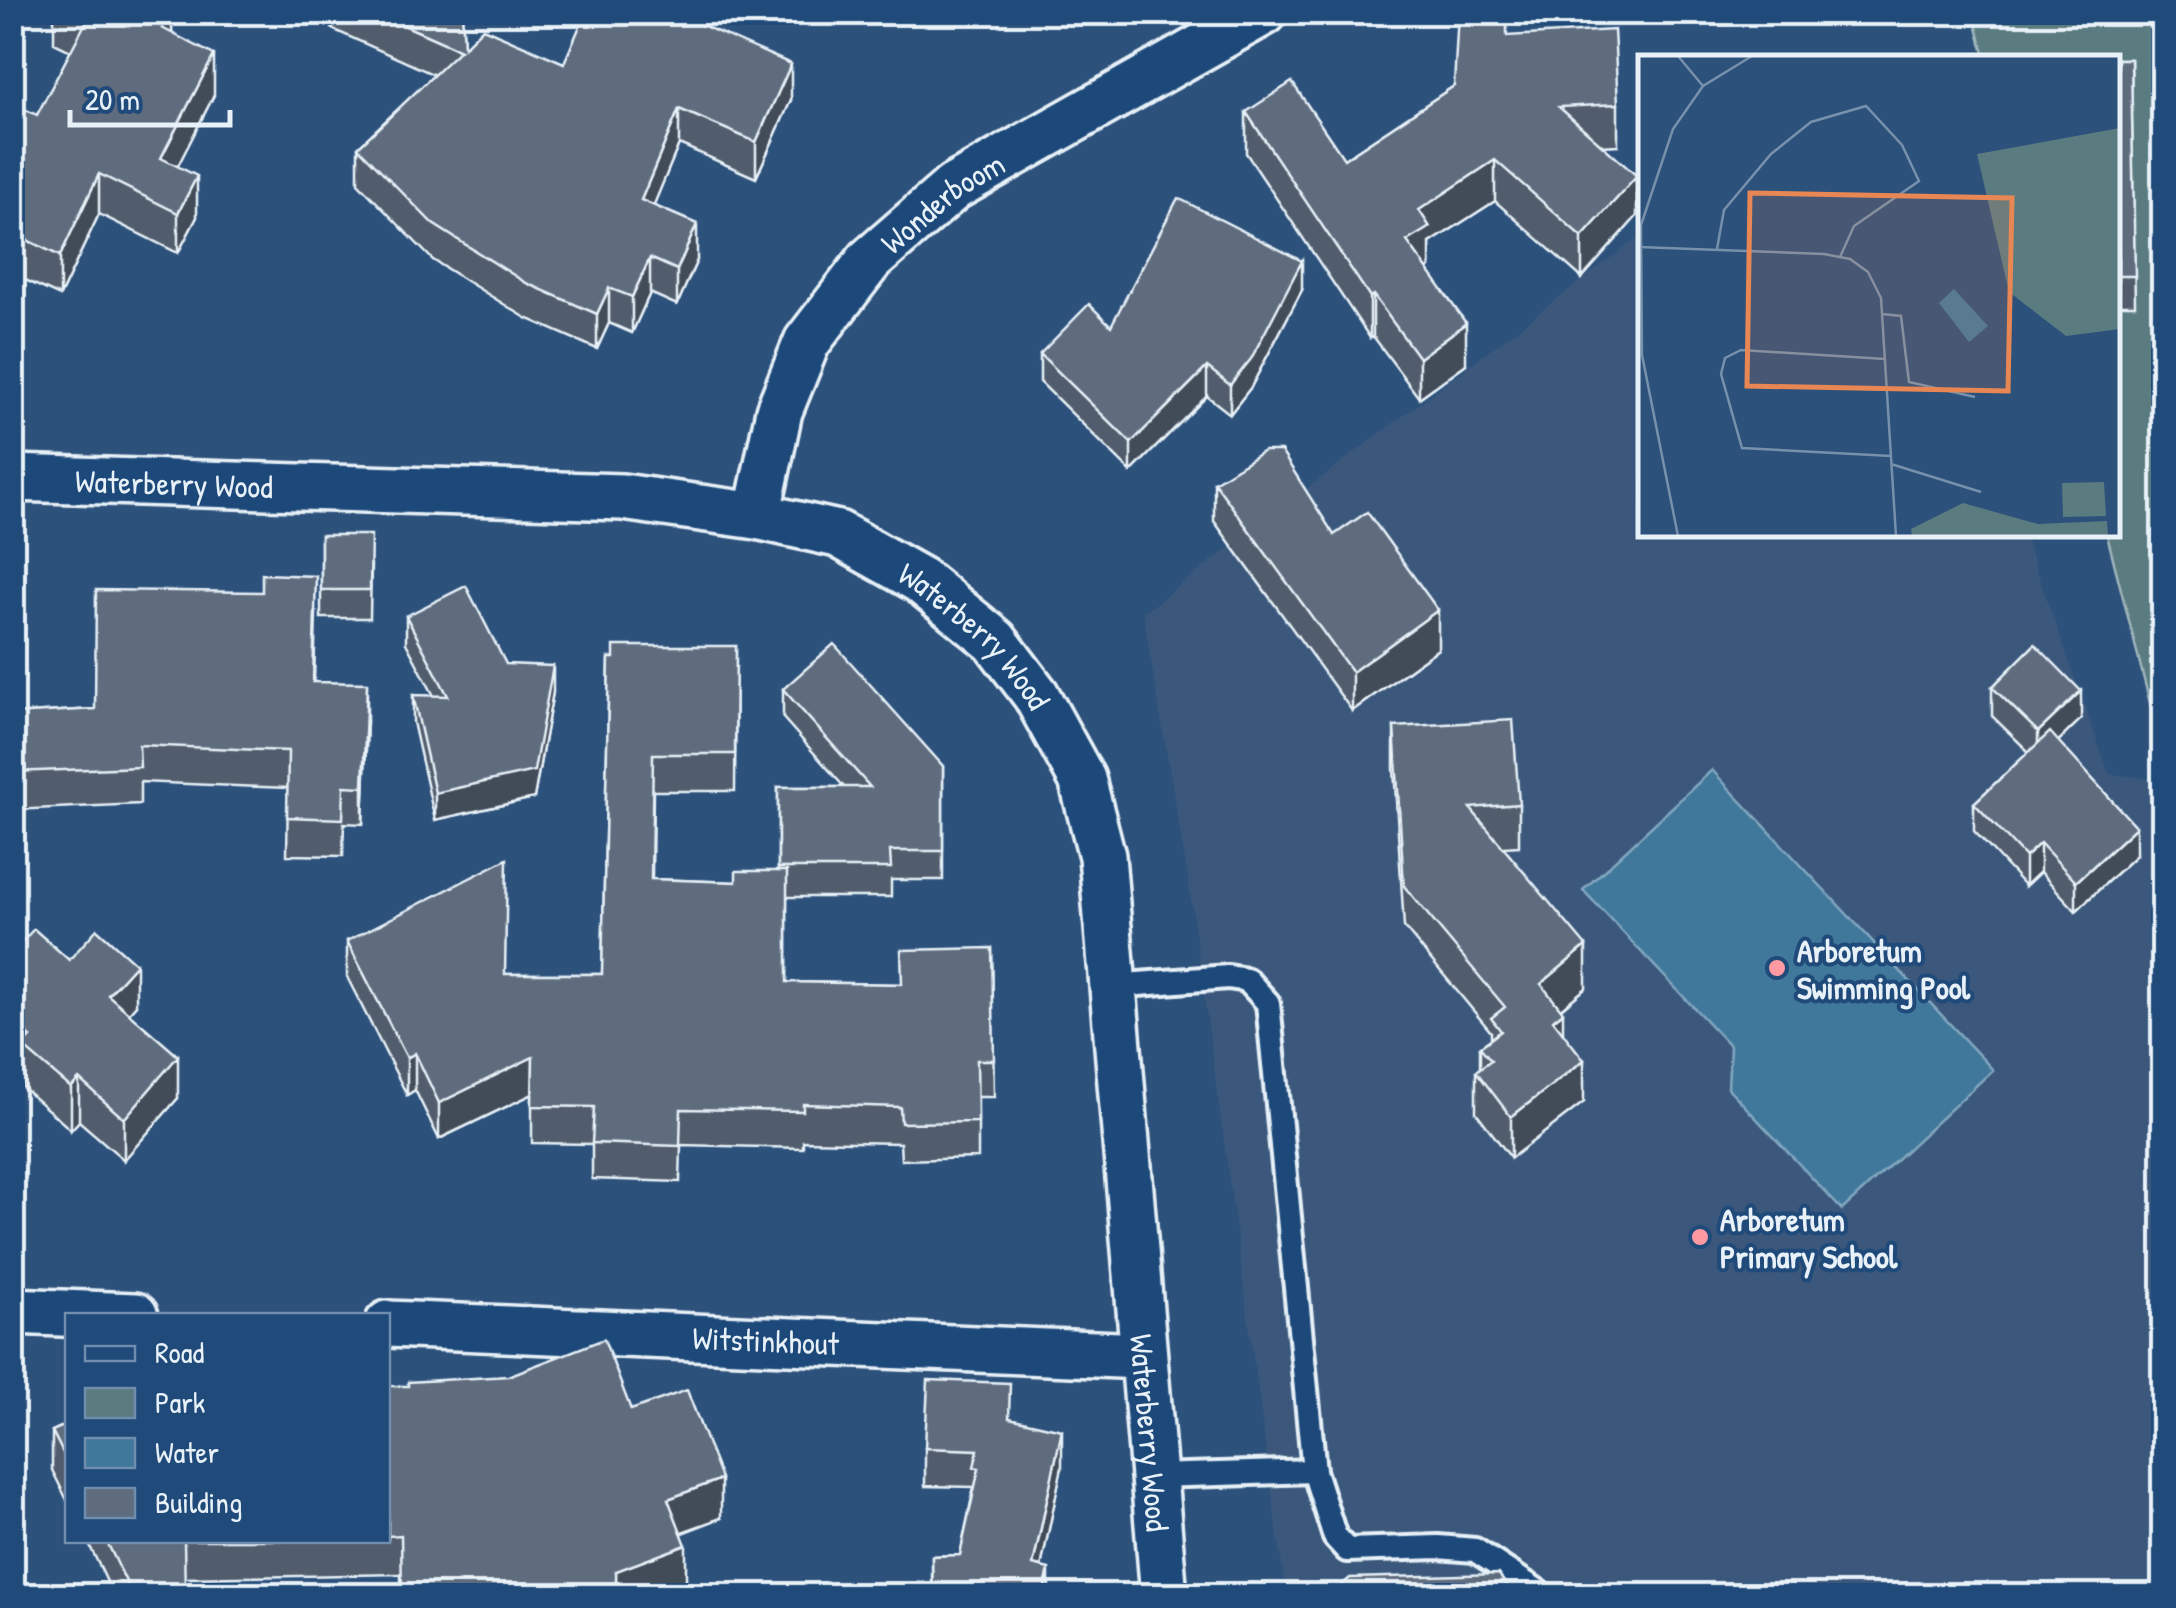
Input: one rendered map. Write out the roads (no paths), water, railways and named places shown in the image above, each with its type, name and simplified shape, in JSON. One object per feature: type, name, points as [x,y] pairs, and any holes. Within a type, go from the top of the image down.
[{"type":"street","name":"Wonderboom","points":[[757,516],[779,411],[807,342],[870,260],[954,188],[1264,12]]},
{"type":"street","name":"Waterberry Wood","points":[[12,478],[622,496],[757,516],[838,534],[920,580],[995,641],[1036,695],[1082,778],[1102,856],[1164,1596]]},
{"type":"street","points":[[12,1311],[65,1313]]},
{"type":"street","name":"Witstinkhout","points":[[390,1324],[1143,1356]]},
{"type":"lane","points":[[1113,986],[1228,977],[1246,980],[1268,1003],[1314,1471],[1336,1536],[1348,1550],[1475,1550],[1546,1596]]},
{"type":"lane","points":[[1155,1476],[1314,1471]]},
{"type":"water","name":"Arboretum Swimming Pool","points":[[1712,770],[1993,1070],[1842,1210],[1728,1088],[1730,1046],[1583,890]]},
{"type":"place","name":"Arboretum Swimming Pool","points":[[1777,968]]},
{"type":"place","name":"Arboretum Primary School","points":[[1700,1237]]}]
